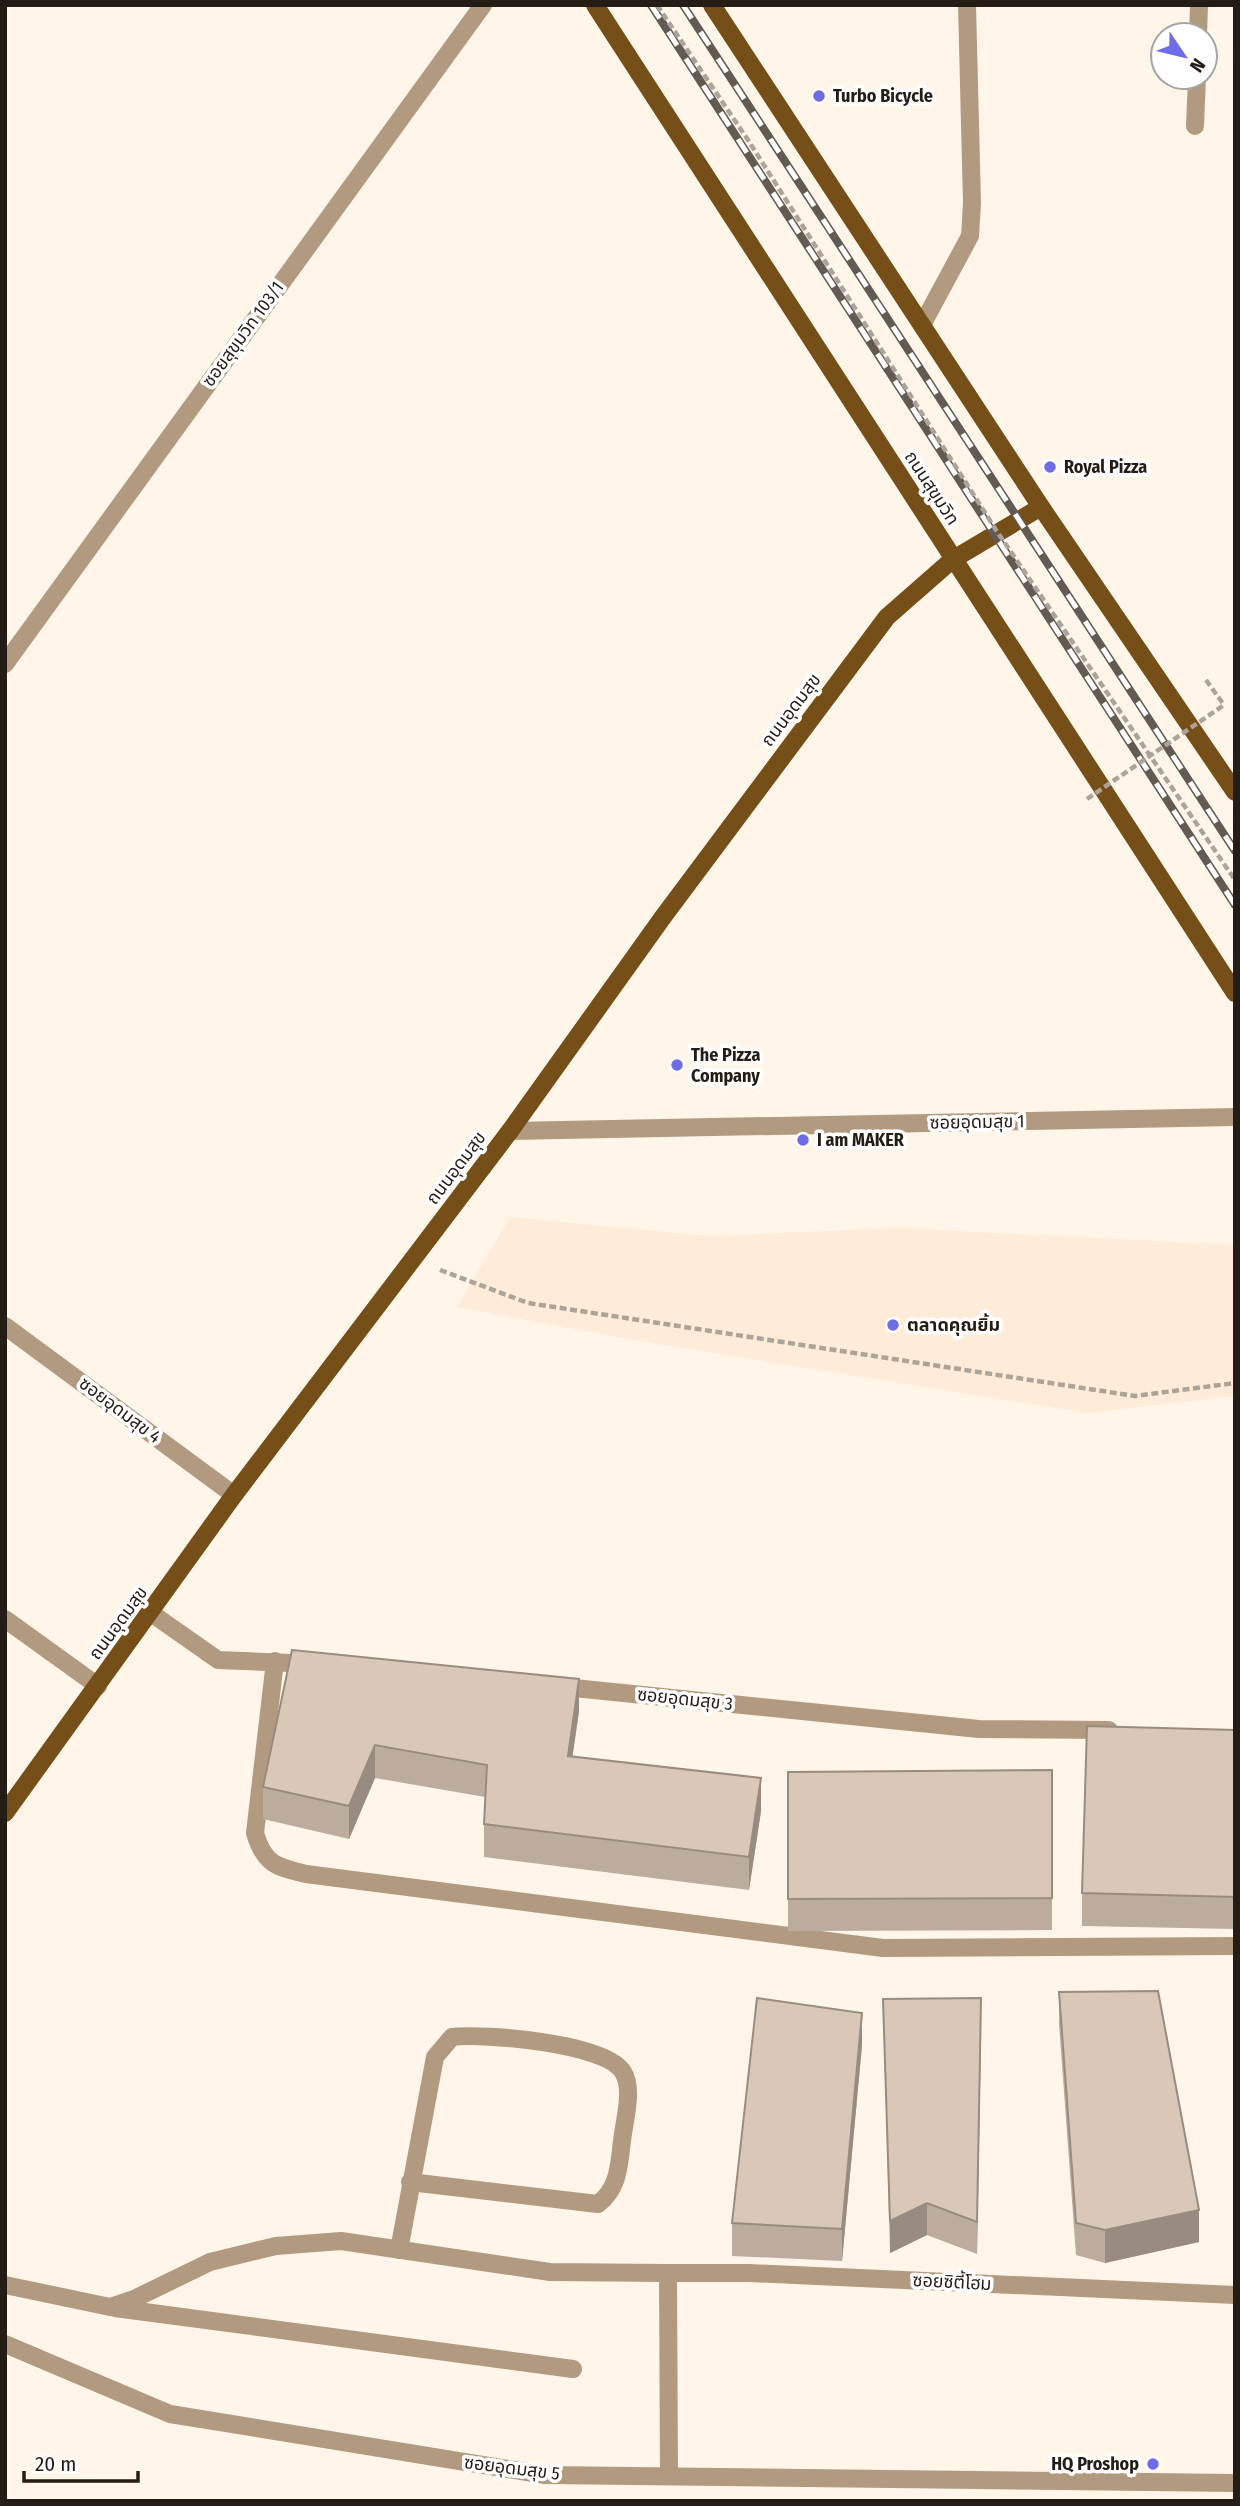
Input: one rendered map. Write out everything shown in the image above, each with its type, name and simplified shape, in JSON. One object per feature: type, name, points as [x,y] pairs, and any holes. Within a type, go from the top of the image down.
[{"type":"main road","name":"ถนนสุขุมวิท","points":[[595,5],[1235,993]]},
{"type":"main road","points":[[712,5],[1041,507],[1235,792]]},
{"type":"main road","name":"ถนนอุดมสุข","points":[[5,1813],[234,1495],[510,1131],[663,916],[887,617],[953,560],[1041,507]]},
{"type":"street","name":"ซอยสุขุมวิท 103/1","points":[[5,664],[483,5]]},
{"type":"street","points":[[922,325],[970,236],[972,203],[967,5]]},
{"type":"street","points":[[1195,126],[1196,91]]},
{"type":"street","name":"ซอยอุดมสุข 1","points":[[510,1131],[1235,1117]]},
{"type":"street","name":"ซอยอุดมสุข 4","points":[[5,1326],[234,1495]]},
{"type":"street","points":[[151,1613],[218,1660],[327,1665]]},
{"type":"street","points":[[5,1619],[98,1686]]},
{"type":"street","points":[[275,1661],[255,1833],[260,1850],[277,1867],[306,1874],[883,1948],[1235,1946]]},
{"type":"street","name":"ซอยอุดมสุข 3","points":[[541,1685],[979,1729],[1127,1730]]},
{"type":"street","points":[[399,2250],[410,2182],[435,2057],[452,2037],[473,2034],[581,2050],[606,2058],[622,2070],[628,2086],[618,2176],[608,2196],[598,2204],[410,2182]]},
{"type":"street","name":"ซอยซิตี้โฮม","points":[[110,2307],[134,2299],[210,2262],[276,2246],[341,2241],[550,2272],[762,2274],[1235,2295]]},
{"type":"street","points":[[668,2273],[669,2476]]},
{"type":"street","points":[[5,2285],[110,2307],[573,2369]]},
{"type":"street","name":"ซอยอุดมสุข 5","points":[[5,2344],[170,2414],[545,2475],[1235,2483]]},
{"type":"path","points":[[657,5],[748,140],[996,530],[1235,880]]},
{"type":"path","points":[[1087,799],[1224,705],[1206,680]]},
{"type":"path","points":[[413,1259],[528,1303],[1135,1396],[1235,1383]]},
{"type":"shaded area","name":"ตลาดคุณยิ้ม","points":[[510,1217],[708,1236],[898,1228],[1235,1245],[1235,1396],[1087,1413],[645,1342],[457,1307]]},
{"type":"building","points":[[292,1650],[579,1679],[568,1756],[761,1778],[749,1857],[484,1824],[487,1765],[375,1745],[349,1806],[263,1787]]},
{"type":"building","points":[[1087,1726],[1235,1730],[1235,1897],[1082,1893]]},
{"type":"building","points":[[1052,1770],[1052,1898],[788,1899],[788,1772]]},
{"type":"building","points":[[1158,1991],[1199,2210],[1105,2230],[1076,2223],[1059,1992]]},
{"type":"building","points":[[757,1998],[862,2013],[842,2229],[732,2223]]},
{"type":"building","points":[[981,1998],[977,2222],[927,2203],[890,2221],[883,1999]]},
{"type":"railway","points":[[651,5],[1235,905]]},
{"type":"railway","points":[[683,5],[1235,851]]},
{"type":"place","name":"Turbo Bicycle","points":[[819,96]]},
{"type":"place","name":"Royal Pizza","points":[[1050,467]]},
{"type":"place","name":"The Pizza Company","points":[[677,1065]]},
{"type":"place","name":"I am MAKER","points":[[803,1140]]},
{"type":"place","name":"ตลาดคุณยิ้ม","points":[[893,1325]]},
{"type":"place","name":"HQ Proshop","points":[[1153,2464]]}]
